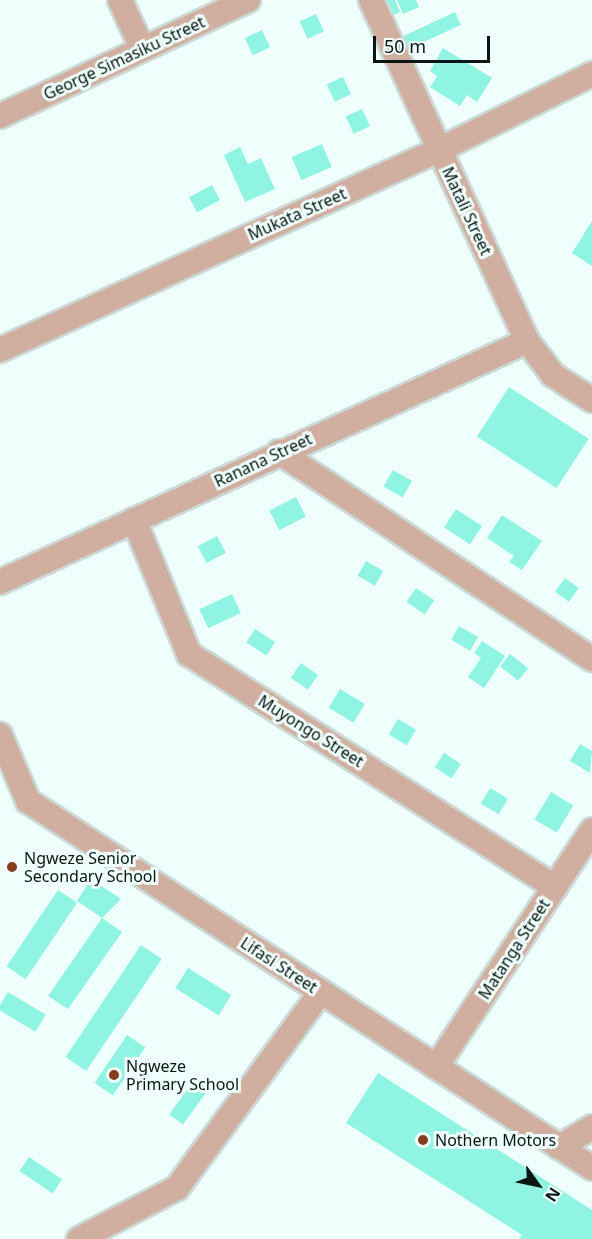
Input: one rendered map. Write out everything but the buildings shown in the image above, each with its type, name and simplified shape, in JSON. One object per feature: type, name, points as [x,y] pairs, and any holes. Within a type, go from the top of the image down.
[{"type":"street","points":[[120,0],[142,48]]},
{"type":"street","name":"George Simasiku Street","points":[[0,116],[248,0]]},
{"type":"street","name":"Matali Street","points":[[370,0],[527,341],[554,375],[592,400]]},
{"type":"street","name":"Mukata Street","points":[[0,350],[439,150],[592,74]]},
{"type":"street","name":"Ranana Street","points":[[0,582],[279,452],[527,341]]},
{"type":"street","points":[[279,452],[592,659]]},
{"type":"street","name":"Muyongo Street","points":[[134,520],[189,654],[555,887]]},
{"type":"street","name":"Lifasi Street","points":[[0,735],[28,801],[592,1168]]},
{"type":"street","name":"Matanga Street","points":[[436,1067],[592,830]]},
{"type":"street","points":[[79,1239],[177,1188],[321,992]]},
{"type":"street","points":[[560,1147],[592,1127]]},
{"type":"place","name":"Ngweze Senior Secondary School","points":[[12,867]]},
{"type":"place","name":"Ngweze Primary School","points":[[114,1075]]},
{"type":"place","name":"Nothern Motors","points":[[423,1140]]}]
